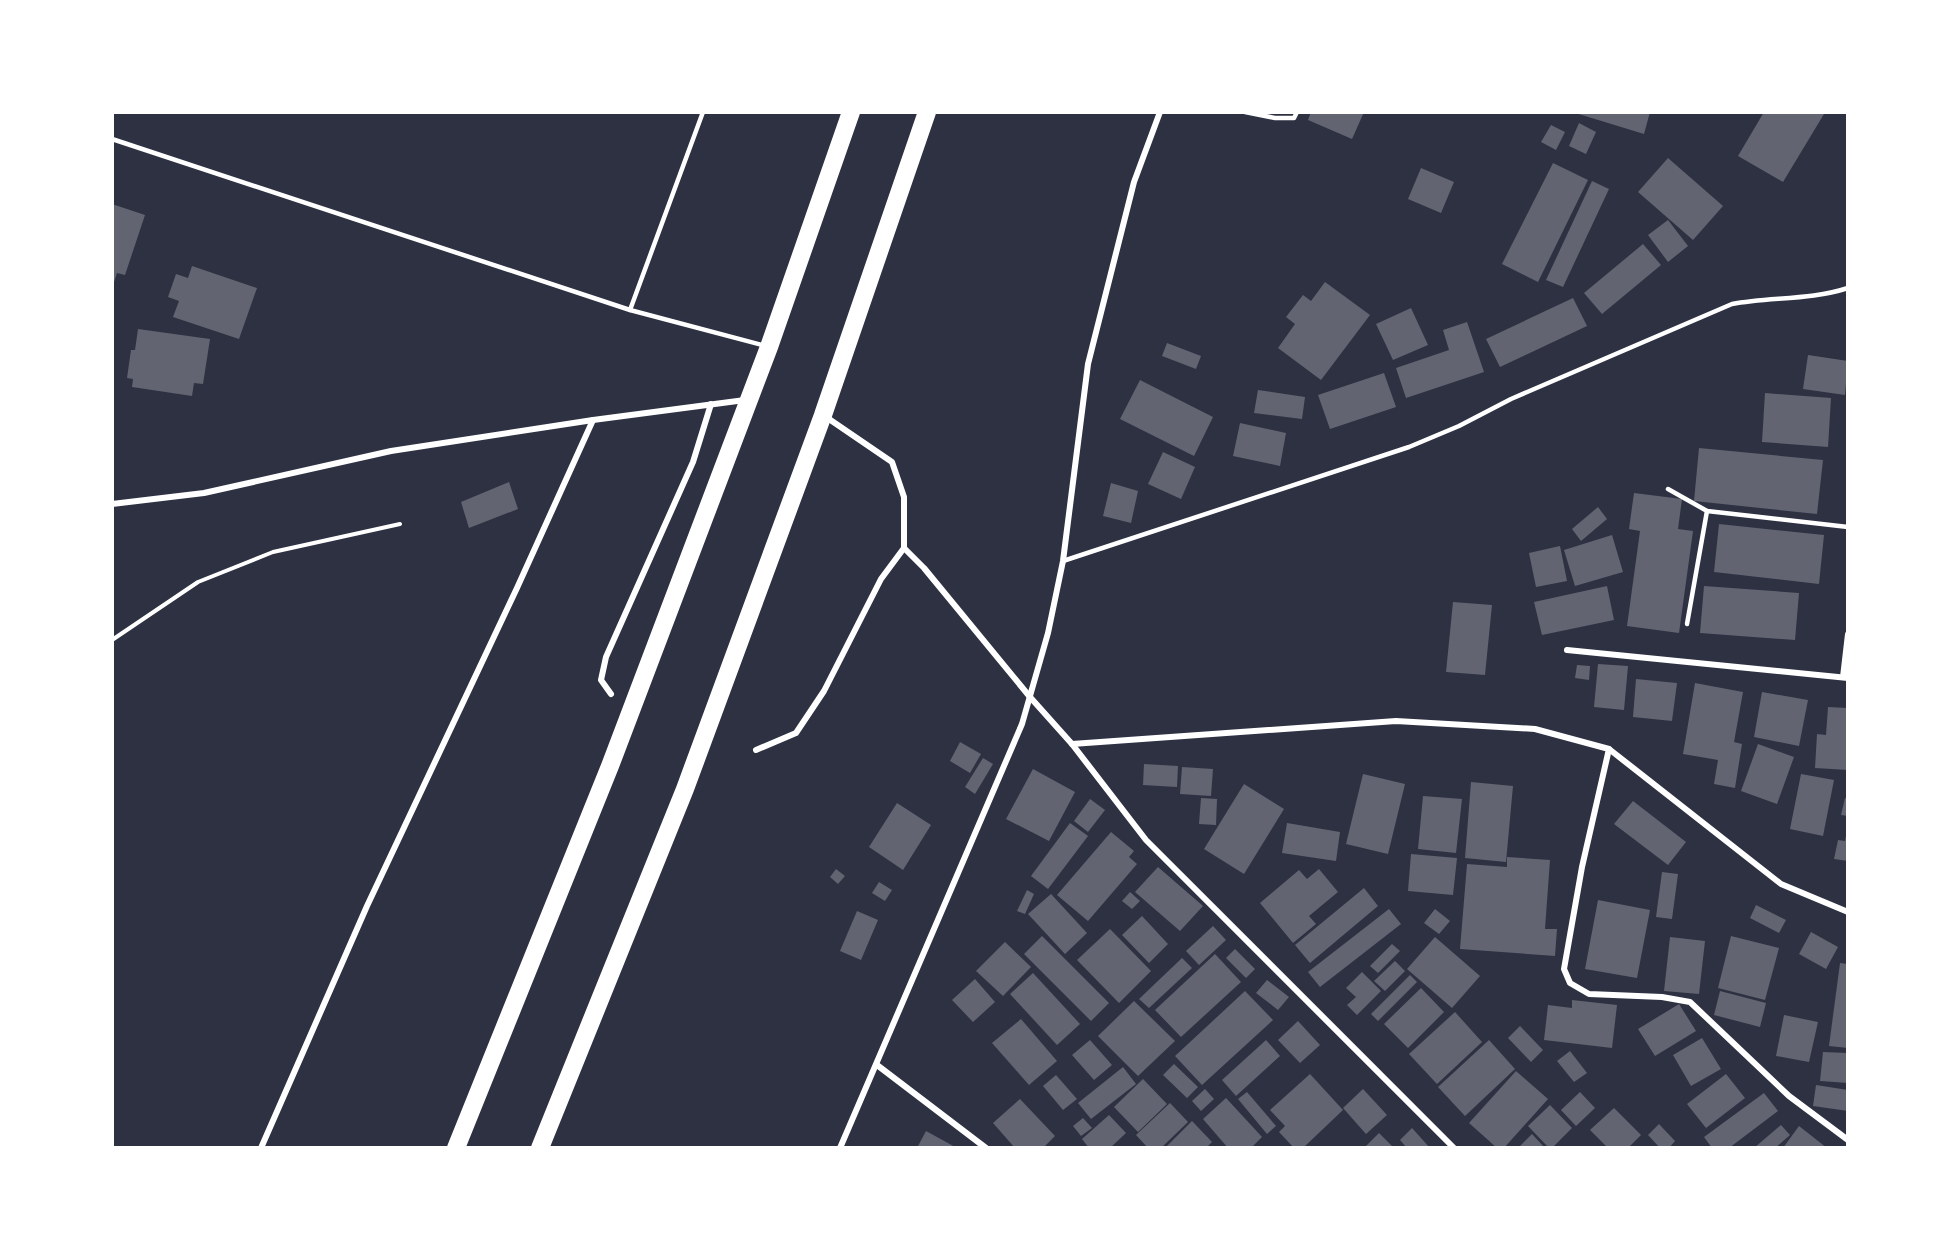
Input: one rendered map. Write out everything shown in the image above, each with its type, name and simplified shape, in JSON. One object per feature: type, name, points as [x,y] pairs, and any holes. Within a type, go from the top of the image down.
[{"type":"highway","points":[[456,1148],[610,766],[769,347],[852,112]]},
{"type":"highway","points":[[540,1148],[685,789],[823,415],[927,112]]},
{"type":"street","points":[[840,1148],[1022,723],[1048,633],[1062,561],[1088,364],[1134,182],[1160,112]]},
{"type":"street","points":[[112,504],[204,493],[391,451],[593,420],[748,400]]},
{"type":"street","points":[[611,694],[602,680],[606,657],[693,462],[711,404]]},
{"type":"street","points":[[756,750],[796,733],[824,691],[881,579],[904,548],[904,497],[892,462],[823,415]]},
{"type":"street","points":[[261,1148],[367,906],[517,588],[593,420]]},
{"type":"street","points":[[904,548],[924,568],[1030,697],[1072,744],[1146,840],[1454,1148]]},
{"type":"street","points":[[1567,650],[1845,678],[1848,634]]},
{"type":"street","points":[[1072,744],[1396,721],[1535,729],[1609,750],[1781,884],[1848,912]]},
{"type":"street","points":[[1609,750],[1582,867],[1564,969],[1570,983],[1589,994],[1662,997],[1690,1002],[1789,1096],[1848,1140]]},
{"type":"street","points":[[877,1065],[987,1148]]},
{"type":"lane","points":[[630,310],[703,112]]},
{"type":"lane","points":[[1245,112],[1275,118],[1294,118],[1297,112]]},
{"type":"lane","points":[[112,139],[630,310],[769,347]]},
{"type":"lane","points":[[1062,561],[1409,447],[1460,426],[1511,399],[1732,304],[1760,298],[1827,295],[1848,288]]},
{"type":"lane","points":[[1668,489],[1707,511],[1848,527]]},
{"type":"lane","points":[[1687,624],[1707,511]]},
{"type":"path","points":[[112,640],[198,582],[273,552],[400,524]]},
{"type":"building","points":[[1311,112],[1364,112],[1352,139],[1308,120]]},
{"type":"building","points":[[1572,112],[1650,112],[1644,134]]},
{"type":"building","points":[[1764,112],[1824,114],[1783,182],[1738,156]]},
{"type":"building","points":[[1579,123],[1596,132],[1586,154],[1569,146]]},
{"type":"building","points":[[1551,125],[1565,132],[1556,150],[1541,142]]},
{"type":"building","points":[[1668,158],[1723,206],[1693,240],[1638,192]]},
{"type":"building","points":[[1553,163],[1588,180],[1538,282],[1502,264]]},
{"type":"building","points":[[1421,168],[1454,182],[1441,213],[1408,199]]},
{"type":"building","points":[[1592,181],[1609,189],[1563,287],[1546,280]]},
{"type":"building","points":[[112,204],[145,215],[125,275],[117,273],[113,285]]},
{"type":"building","points":[[1668,220],[1688,246],[1668,262],[1648,235]]},
{"type":"building","points":[[1643,244],[1661,265],[1602,314],[1584,293]]},
{"type":"building","points":[[192,266],[257,288],[239,339],[173,317],[179,301],[168,297],[176,274],[188,278]]},
{"type":"building","points":[[1325,282],[1370,315],[1321,380],[1278,348],[1295,324],[1286,317],[1303,295],[1311,301]]},
{"type":"building","points":[[1573,298],[1587,326],[1500,367],[1486,339]]},
{"type":"building","points":[[1411,308],[1428,345],[1393,360],[1376,324]]},
{"type":"building","points":[[1467,322],[1484,372],[1406,398],[1396,368],[1449,350],[1443,330]]},
{"type":"building","points":[[138,329],[210,339],[203,384],[194,383],[192,396],[132,387],[133,379],[127,378],[131,350],[135,350]]},
{"type":"building","points":[[1167,343],[1201,356],[1196,369],[1162,356]]},
{"type":"building","points":[[1808,355],[1848,361],[1845,395],[1803,389]]},
{"type":"building","points":[[1384,373],[1396,407],[1330,429],[1318,395]]},
{"type":"building","points":[[1140,380],[1213,417],[1194,456],[1120,419]]},
{"type":"building","points":[[1258,390],[1305,397],[1302,419],[1254,413]]},
{"type":"building","points":[[1765,393],[1831,398],[1828,447],[1762,442]]},
{"type":"building","points":[[1240,423],[1286,433],[1280,466],[1233,456]]},
{"type":"building","points":[[1699,448],[1823,460],[1817,514],[1694,501]]},
{"type":"building","points":[[1163,452],[1195,467],[1181,499],[1148,484]]},
{"type":"building","points":[[509,482],[518,509],[469,528],[461,502]]},
{"type":"building","points":[[1111,483],[1138,491],[1131,523],[1103,516]]},
{"type":"building","points":[[1634,493],[1682,499],[1678,529],[1693,531],[1679,633],[1627,626],[1640,531],[1629,529]]},
{"type":"building","points":[[1598,507],[1607,519],[1581,541],[1572,529]]},
{"type":"building","points":[[1719,524],[1824,535],[1819,584],[1714,572]]},
{"type":"building","points":[[1612,535],[1623,572],[1575,586],[1564,550]]},
{"type":"building","points":[[1560,546],[1567,581],[1536,587],[1529,553]]},
{"type":"building","points":[[1607,586],[1614,620],[1542,635],[1534,602]]},
{"type":"building","points":[[1704,586],[1799,593],[1795,640],[1700,633]]},
{"type":"building","points":[[1453,602],[1492,605],[1485,675],[1446,672]]},
{"type":"building","points":[[1598,664],[1628,666],[1624,710],[1594,707]]},
{"type":"building","points":[[1577,665],[1590,666],[1589,680],[1575,678]]},
{"type":"building","points":[[1636,679],[1677,683],[1672,721],[1633,717]]},
{"type":"building","points":[[1695,683],[1743,692],[1734,742],[1742,744],[1735,788],[1714,784],[1718,760],[1683,754]]},
{"type":"building","points":[[1762,692],[1808,700],[1799,746],[1754,737]]},
{"type":"building","points":[[1828,707],[1848,708],[1848,770],[1815,768],[1817,734],[1826,735]]},
{"type":"building","points":[[960,742],[981,754],[970,773],[950,761]]},
{"type":"building","points":[[1758,744],[1794,757],[1777,804],[1741,791]]},
{"type":"building","points":[[983,758],[993,764],[975,794],[965,787]]},
{"type":"building","points":[[1144,764],[1178,766],[1177,787],[1143,785]]},
{"type":"building","points":[[1182,767],[1213,769],[1211,796],[1180,794]]},
{"type":"building","points":[[1033,769],[1075,792],[1049,841],[1006,819]]},
{"type":"building","points":[[1363,774],[1405,784],[1388,854],[1346,844]]},
{"type":"building","points":[[1801,774],[1834,780],[1823,836],[1790,829]]},
{"type":"building","points":[[1471,782],[1513,786],[1506,862],[1465,858]]},
{"type":"building","points":[[1244,784],[1284,809],[1244,874],[1204,849]]},
{"type":"building","points":[[1423,796],[1462,799],[1456,853],[1418,849]]},
{"type":"building","points":[[1201,798],[1217,799],[1216,825],[1199,824]]},
{"type":"building","points":[[1845,798],[1848,799],[1848,816],[1841,815]]},
{"type":"building","points":[[1090,799],[1105,810],[1088,832],[1074,821]]},
{"type":"building","points":[[1633,801],[1686,842],[1668,865],[1614,824]]},
{"type":"building","points":[[897,803],[931,825],[903,870],[869,847]]},
{"type":"building","points":[[1070,823],[1088,836],[1048,889],[1031,876]]},
{"type":"building","points":[[1287,823],[1340,832],[1336,861],[1282,853]]},
{"type":"building","points":[[1111,832],[1134,851],[1129,857],[1137,864],[1088,921],[1057,895]]},
{"type":"building","points":[[1846,836],[1848,861],[1834,859],[1838,840],[1845,841]]},
{"type":"building","points":[[1411,854],[1457,858],[1453,895],[1408,891]]},
{"type":"building","points":[[1507,857],[1550,860],[1545,929],[1557,929],[1555,956],[1460,949],[1467,864],[1507,867]]},
{"type":"building","points":[[1158,867],[1203,906],[1180,931],[1135,892]]},
{"type":"building","points":[[836,869],[845,876],[838,884],[830,877]]},
{"type":"building","points":[[1319,869],[1338,892],[1309,916],[1316,924],[1293,943],[1260,903],[1299,870],[1307,879]]},
{"type":"building","points":[[1662,872],[1678,874],[1672,919],[1656,917]]},
{"type":"building","points":[[879,882],[892,890],[885,901],[872,893]]},
{"type":"building","points":[[1364,888],[1378,906],[1310,963],[1295,945]]},
{"type":"building","points":[[1027,890],[1034,894],[1025,914],[1017,911]]},
{"type":"building","points":[[1130,892],[1140,901],[1132,909],[1122,901]]},
{"type":"building","points":[[1051,894],[1087,933],[1065,954],[1028,914]]},
{"type":"building","points":[[1598,900],[1650,910],[1637,978],[1585,969]]},
{"type":"building","points":[[1756,905],[1786,920],[1779,933],[1750,918]]},
{"type":"building","points":[[1389,909],[1401,924],[1320,987],[1308,972]]},
{"type":"building","points":[[1435,909],[1450,921],[1439,934],[1424,923]]},
{"type":"building","points":[[857,911],[878,920],[861,960],[840,951]]},
{"type":"building","points":[[1142,916],[1168,944],[1149,963],[1122,935]]},
{"type":"building","points":[[1213,926],[1226,940],[1199,965],[1186,951]]},
{"type":"building","points":[[1110,929],[1151,971],[1119,1003],[1077,960]]},
{"type":"building","points":[[1811,932],[1838,947],[1826,969],[1799,954]]},
{"type":"building","points":[[1042,936],[1109,1003],[1091,1021],[1024,954]]},
{"type":"building","points":[[1731,936],[1779,948],[1765,1000],[1718,988]]},
{"type":"building","points":[[1435,937],[1480,976],[1452,1008],[1407,969]]},
{"type":"building","points":[[1670,937],[1705,941],[1699,994],[1664,991]]},
{"type":"building","points":[[1005,942],[1031,967],[1003,996],[976,971]]},
{"type":"building","points":[[1392,944],[1400,951],[1378,973],[1370,966]]},
{"type":"building","points":[[1235,949],[1255,969],[1246,978],[1226,958]]},
{"type":"building","points":[[1215,954],[1241,982],[1181,1037],[1155,1010]]},
{"type":"building","points":[[1182,958],[1192,968],[1149,1008],[1139,999]]},
{"type":"building","points":[[1395,961],[1405,971],[1385,991],[1374,981]]},
{"type":"building","points":[[1840,963],[1848,964],[1848,1048],[1829,1046]]},
{"type":"building","points":[[1362,972],[1381,991],[1357,1015],[1347,1005],[1356,997],[1346,988]]},
{"type":"building","points":[[1033,973],[1080,1024],[1057,1045],[1010,994]]},
{"type":"building","points":[[1410,975],[1417,982],[1378,1021],[1371,1014]]},
{"type":"building","points":[[975,979],[995,1002],[973,1022],[952,1000]]},
{"type":"building","points":[[1267,980],[1289,997],[1278,1010],[1256,993]]},
{"type":"building","points":[[1421,988],[1444,1012],[1408,1048],[1384,1024]]},
{"type":"building","points":[[1245,991],[1273,1020],[1202,1085],[1175,1056]]},
{"type":"building","points":[[1720,991],[1766,1003],[1760,1027],[1714,1015]]},
{"type":"building","points":[[1572,1000],[1617,1005],[1612,1048],[1544,1040],[1548,1005],[1572,1008]]},
{"type":"building","points":[[1134,1001],[1175,1041],[1138,1076],[1098,1036]]},
{"type":"building","points":[[1679,1004],[1696,1031],[1655,1056],[1638,1029]]},
{"type":"building","points":[[1455,1012],[1482,1042],[1437,1084],[1409,1054]]},
{"type":"building","points":[[1784,1015],[1818,1022],[1809,1062],[1776,1056]]},
{"type":"building","points":[[1021,1019],[1057,1061],[1029,1085],[992,1043]]},
{"type":"building","points":[[1298,1021],[1320,1045],[1300,1063],[1278,1040]]},
{"type":"building","points":[[1520,1026],[1543,1050],[1531,1062],[1508,1038]]},
{"type":"building","points":[[1702,1038],[1721,1069],[1691,1086],[1673,1055]]},
{"type":"building","points":[[1090,1040],[1112,1065],[1094,1080],[1072,1055]]},
{"type":"building","points":[[1266,1040],[1280,1056],[1236,1096],[1222,1080]]},
{"type":"building","points":[[1489,1040],[1515,1069],[1465,1116],[1438,1087]]},
{"type":"building","points":[[1570,1051],[1587,1073],[1574,1082],[1557,1061]]},
{"type":"building","points":[[1823,1052],[1848,1053],[1848,1083],[1820,1081]]},
{"type":"building","points":[[1174,1064],[1198,1087],[1187,1098],[1163,1075]]},
{"type":"building","points":[[1123,1067],[1136,1084],[1091,1119],[1078,1103]]},
{"type":"building","points":[[1516,1071],[1548,1099],[1504,1148],[1497,1148],[1469,1123]]},
{"type":"building","points":[[1310,1074],[1343,1110],[1303,1148],[1294,1148],[1279,1132],[1285,1126],[1270,1110]]},
{"type":"building","points":[[1726,1074],[1745,1098],[1706,1128],[1687,1104]]},
{"type":"building","points":[[1056,1075],[1077,1099],[1063,1110],[1043,1086]]},
{"type":"building","points":[[1143,1079],[1167,1104],[1138,1132],[1114,1107]]},
{"type":"building","points":[[1816,1085],[1848,1090],[1848,1111],[1813,1106]]},
{"type":"building","points":[[1205,1089],[1214,1099],[1201,1111],[1192,1101]]},
{"type":"building","points":[[1363,1089],[1387,1115],[1366,1134],[1343,1108]]},
{"type":"building","points":[[1247,1092],[1276,1126],[1267,1134],[1238,1099]]},
{"type":"building","points":[[1580,1092],[1595,1108],[1576,1126],[1561,1110]]},
{"type":"building","points":[[1764,1093],[1778,1111],[1729,1148],[1712,1148],[1704,1137]]},
{"type":"building","points":[[1226,1098],[1262,1137],[1251,1148],[1228,1148],[1203,1119]]},
{"type":"building","points":[[1020,1099],[1055,1136],[1043,1148],[1015,1148],[993,1123]]},
{"type":"building","points":[[1170,1103],[1188,1122],[1161,1148],[1148,1148],[1136,1135]]},
{"type":"building","points":[[1550,1105],[1572,1128],[1552,1148],[1549,1148],[1528,1126]]},
{"type":"building","points":[[1614,1108],[1641,1135],[1628,1148],[1608,1148],[1590,1130]]},
{"type":"building","points":[[1109,1115],[1126,1133],[1110,1148],[1089,1148],[1082,1139]]},
{"type":"building","points":[[1083,1118],[1092,1128],[1081,1136],[1073,1126]]},
{"type":"building","points":[[1192,1121],[1212,1142],[1206,1148],[1165,1148]]},
{"type":"building","points":[[1659,1124],[1675,1141],[1669,1148],[1660,1148],[1648,1135]]},
{"type":"building","points":[[1781,1125],[1790,1135],[1775,1148],[1754,1148]]},
{"type":"building","points":[[1799,1126],[1827,1148],[1783,1148]]},
{"type":"building","points":[[1412,1128],[1430,1148],[1407,1148],[1400,1140]]},
{"type":"building","points":[[926,1131],[957,1148],[917,1148]]},
{"type":"building","points":[[1379,1133],[1394,1148],[1364,1148]]},
{"type":"building","points":[[1532,1134],[1545,1148],[1518,1148]]}]
